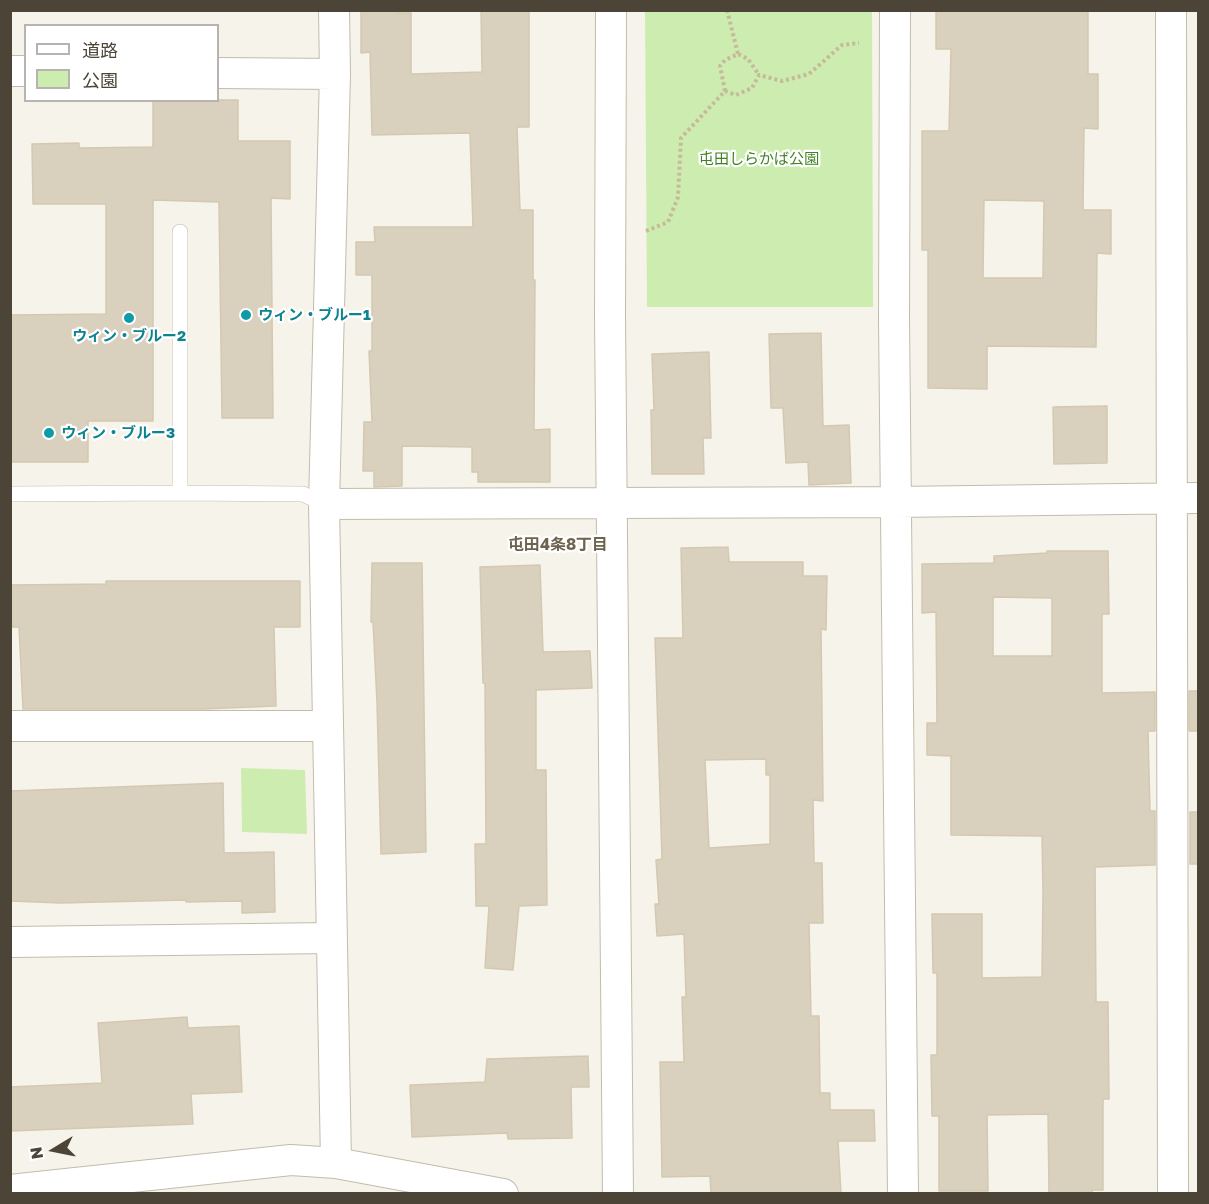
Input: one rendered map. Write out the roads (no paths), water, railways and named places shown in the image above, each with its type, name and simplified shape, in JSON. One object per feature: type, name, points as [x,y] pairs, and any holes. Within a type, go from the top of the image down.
[{"type":"street","points":[[334,10],[324,504],[336,1163]]},
{"type":"street","points":[[611,10],[612,502],[618,1194]]},
{"type":"street","points":[[895,10],[894,319],[903,1194]]},
{"type":"street","points":[[1170,10],[1185,498],[1173,1194]]},
{"type":"street","points":[[219,73],[334,74]]},
{"type":"street","points":[[324,504],[896,502],[1185,498]]},
{"type":"street","points":[[10,726],[327,726]]},
{"type":"street","points":[[10,942],[331,938]]},
{"type":"street","points":[[10,1190],[198,1182],[291,1160],[336,1163],[503,1194]]},
{"type":"lane","points":[[180,232],[180,493]]},
{"type":"lane","points":[[10,494],[303,494],[324,504]]},
{"type":"place","name":"ウィン・ブルー1","points":[[246,315]]},
{"type":"place","name":"ウィン・ブルー2","points":[[129,318]]},
{"type":"place","name":"ウィン・ブルー3","points":[[49,433]]},
{"type":"district","name":"屯田4条8丁目","points":[[558,545]]},
{"type":"park label","name":"屯田しらかば公園","points":[[759,159]]}]
